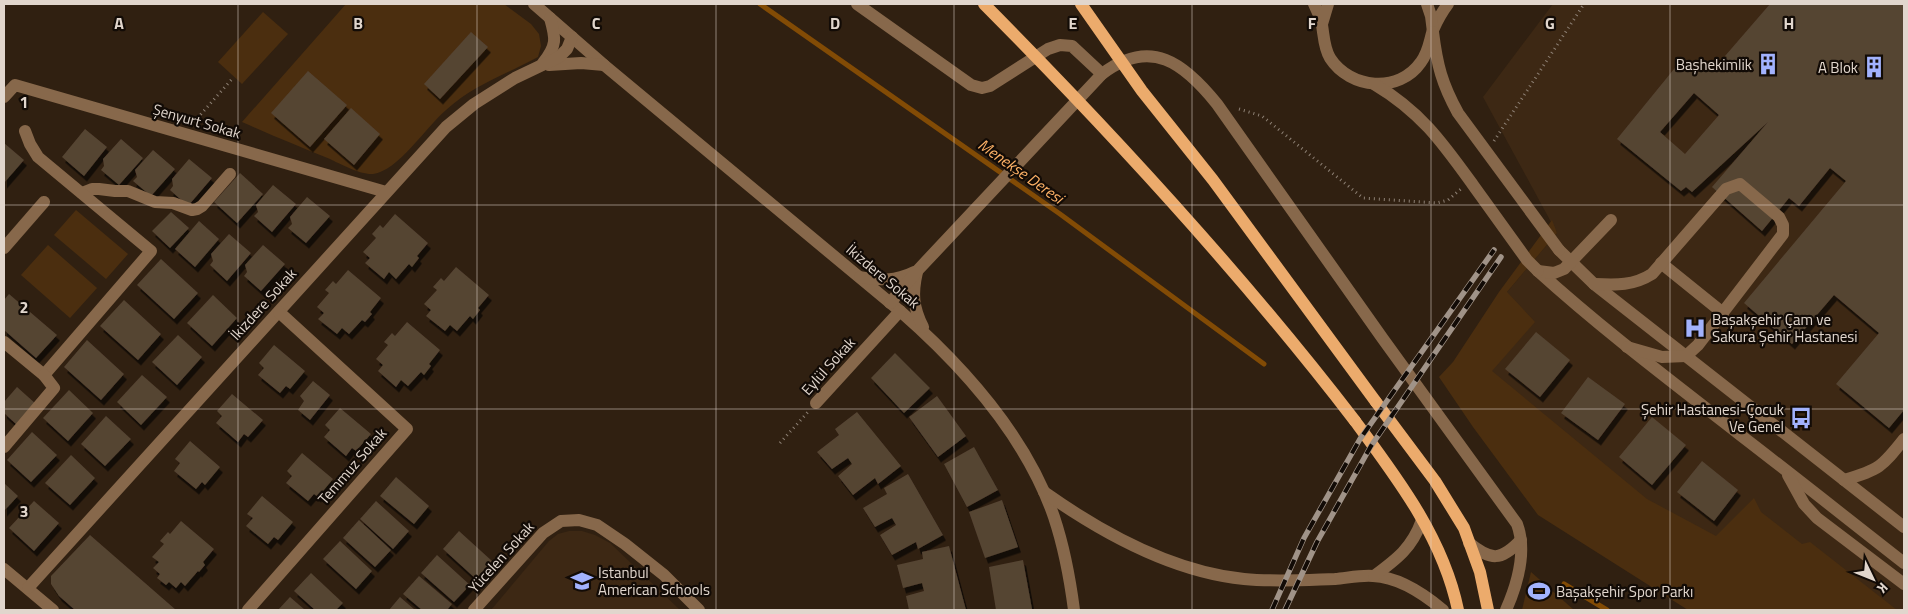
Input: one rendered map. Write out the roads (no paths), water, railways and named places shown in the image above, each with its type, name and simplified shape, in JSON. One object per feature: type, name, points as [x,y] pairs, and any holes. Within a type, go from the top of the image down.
[{"type":"main road","points":[[984,4],[1057,78],[1174,205],[1260,302],[1319,374],[1383,459],[1422,520],[1442,556],[1454,589],[1458,610]]},
{"type":"main road","points":[[1081,4],[1142,91],[1213,180],[1436,481],[1464,528],[1480,572],[1488,610]]},
{"type":"street","name":"İkizdere Sokak","points":[[534,4],[604,65],[926,333],[970,379],[1018,446],[1044,492],[1062,545],[1069,574],[1074,610]]},
{"type":"street","points":[[857,4],[971,85],[982,88],[990,86],[1048,50],[1060,45],[1072,46],[1102,74]]},
{"type":"street","points":[[1314,4],[1322,24],[1323,41],[1330,58],[1342,71],[1357,80],[1374,84],[1392,83],[1407,75],[1420,64],[1429,49],[1433,32],[1448,4]]},
{"type":"street","points":[[1322,24],[1328,4]]},
{"type":"street","points":[[1427,4],[1432,16],[1437,63],[1447,93],[1458,113],[1558,250],[1594,284],[1904,526]]},
{"type":"street","points":[[542,65],[553,50],[555,42],[550,18]]},
{"type":"street","name":"İkizdere Sokak","points":[[28,588],[446,127],[474,104],[515,78],[559,57],[566,49],[572,37]]},
{"type":"street","name":"Eylül Sokak","points":[[816,403],[895,307],[918,270],[1102,74],[1114,65],[1135,56],[1157,57],[1181,66],[1200,83],[1217,104],[1383,339],[1517,524],[1521,540]]},
{"type":"street","points":[[542,65],[581,63],[604,65]]},
{"type":"street","points":[[1374,84],[1413,111],[1441,140],[1527,260],[1575,305],[1786,471],[1898,554],[1904,563]]},
{"type":"street","name":"Şenyurt Sokak","points":[[4,97],[15,85],[386,192]]},
{"type":"street","points":[[25,132],[38,157],[151,251],[44,375]]},
{"type":"street","points":[[82,193],[99,188],[115,192],[128,190],[155,202],[172,203],[192,210],[202,206],[230,174]]},
{"type":"street","points":[[1594,284],[1624,286],[1640,282],[1652,274],[1726,189],[1740,184],[1779,217],[1784,225],[1783,234],[1698,345],[1686,356],[1662,357],[1627,347]]},
{"type":"street","points":[[4,248],[44,202]]},
{"type":"street","points":[[1538,271],[1554,273],[1571,263],[1612,220]]},
{"type":"street","points":[[1661,263],[1723,313]]},
{"type":"street","points":[[859,277],[889,280],[905,277],[918,270]]},
{"type":"street","points":[[918,270],[914,299],[916,314],[926,333]]},
{"type":"street","name":"Temmuz Sokak","points":[[248,610],[407,429],[279,312]]},
{"type":"street","points":[[4,342],[44,375],[54,388],[4,447]]},
{"type":"street","points":[[1844,480],[1873,471],[1885,463],[1902,445]]},
{"type":"street","points":[[1786,471],[1804,504],[1817,518],[1904,584]]},
{"type":"street","points":[[1044,492],[1075,514],[1114,535],[1157,555],[1199,571],[1244,579],[1306,580],[1374,576],[1409,586],[1443,610]]},
{"type":"street","name":"Yücelen Sokak","points":[[474,610],[542,533],[561,521],[579,520],[597,525],[625,544],[664,575],[699,610]]},
{"type":"street","points":[[1374,576],[1411,544],[1418,533],[1422,520]]},
{"type":"street","points":[[1469,543],[1488,556],[1497,556],[1506,554],[1521,540]]},
{"type":"street","points":[[1506,610],[1518,572],[1521,540]]},
{"type":"street","points":[[4,569],[53,610]]},
{"type":"waterway","name":"Menekşe Deresi","points":[[760,4],[1060,214],[1264,364]]},
{"type":"waterway","name":"Menekşe Deresi","points":[[1564,584],[1607,610]]},
{"type":"railway","points":[[1272,610],[1304,538],[1360,439],[1494,250]]},
{"type":"railway","points":[[1285,610],[1317,542],[1371,446],[1501,257]]},
{"type":"place","name":"Başhekimlik","points":[[1768,64]]},
{"type":"place","name":"A Blok","points":[[1874,67]]},
{"type":"place","name":"Başakşehir Çam ve Sakura Şehir Hastanesi","points":[[1695,328]]},
{"type":"place","name":"Şehir Hastanesi-Çocuk Ve Genel","points":[[1801,418]]},
{"type":"place","name":"Istanbul American Schools","points":[[582,581]]},
{"type":"place","name":"Başakşehir Spor Parkı","points":[[1539,591]]}]
